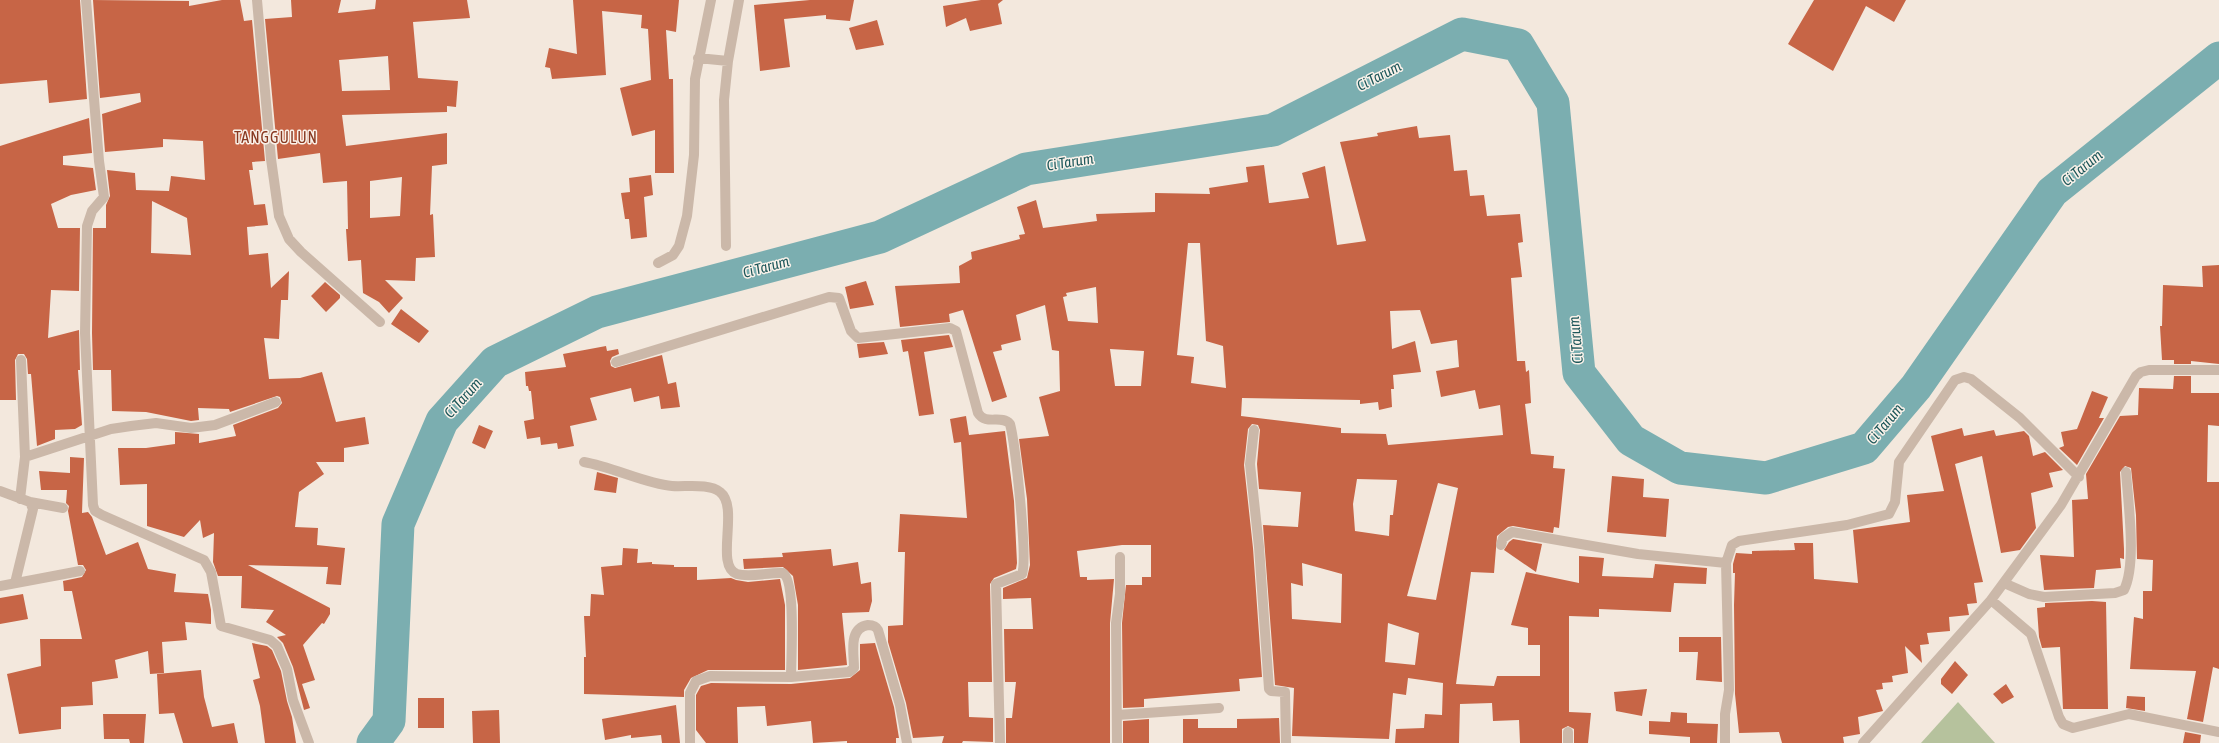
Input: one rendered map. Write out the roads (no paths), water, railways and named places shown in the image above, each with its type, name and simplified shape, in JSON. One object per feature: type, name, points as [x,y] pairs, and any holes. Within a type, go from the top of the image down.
[{"type":"street","points":[[86,0],[99,161],[104,197],[92,211],[87,226],[85,333],[95,512],[204,560],[211,572],[221,626],[270,640],[277,646],[287,669],[293,700],[309,743]]},
{"type":"street","points":[[257,0],[271,159],[279,216],[289,239],[301,252],[380,322]]},
{"type":"street","points":[[658,263],[673,255],[679,246],[687,216],[694,155],[694,102],[711,0]]},
{"type":"street","points":[[726,246],[724,142],[725,61],[739,0]]},
{"type":"street","points":[[701,58],[725,61]]},
{"type":"street","points":[[616,362],[829,297],[839,298],[852,331],[858,338],[870,338],[950,328],[956,331],[978,412],[982,418],[986,420],[1003,420],[1010,424],[1022,519],[1024,566],[1022,574],[996,584],[1000,743]]},
{"type":"street","points":[[20,499],[25,457],[22,360]]},
{"type":"street","points":[[1863,743],[1991,600],[2061,505],[2079,477],[2132,382],[2141,372],[2162,370],[2219,370]]},
{"type":"street","points":[[1725,743],[1729,690],[1726,563],[1729,550],[1732,545],[1739,541],[1847,525],[1889,514],[1895,502],[1896,470],[1899,462],[1955,380],[1960,378],[1971,379],[2020,418],[2079,477]]},
{"type":"street","points":[[25,457],[112,429],[156,423],[203,427],[215,425],[276,402]]},
{"type":"street","points":[[1254,430],[1250,464],[1260,547],[1269,688],[1271,691],[1285,692],[1286,743]]},
{"type":"street","points":[[584,462],[671,486],[713,488],[720,492],[726,499],[727,558],[730,568],[739,574],[783,573],[789,580],[792,617],[790,677]]},
{"type":"street","points":[[2004,582],[2029,594],[2044,597],[2115,592],[2124,590],[2128,581],[2130,555],[2126,472]]},
{"type":"street","points":[[0,491],[30,502],[63,508]]},
{"type":"street","points":[[15,583],[33,513],[30,502]]},
{"type":"street","points":[[1501,546],[1503,538],[1512,532],[1638,554],[1726,563]]},
{"type":"street","points":[[1117,743],[1116,623],[1120,594],[1120,557]]},
{"type":"street","points":[[0,586],[80,571]]},
{"type":"street","points":[[1991,600],[2031,634],[2059,718],[2063,724],[2073,728],[2129,714],[2219,732]]},
{"type":"street","points":[[690,743],[691,688],[696,681],[710,676],[790,677],[849,672],[854,668],[856,631],[866,626],[876,627],[900,705],[907,743]]},
{"type":"street","points":[[1117,715],[1219,708]]},
{"type":"street","points":[[1568,732],[1568,743]]},
{"type":"waterway","name":"Ci Tarum","points":[[373,743],[389,721],[398,524],[442,421],[495,362],[597,312],[880,237],[1026,169],[1273,130],[1462,34],[1518,45],[1553,103],[1579,373],[1631,440],[1680,468],[1766,478],[1864,448],[1916,387],[2052,192],[2219,58]]},
{"type":"district","name":"TANGGULUN","points":[[276,137]]}]
